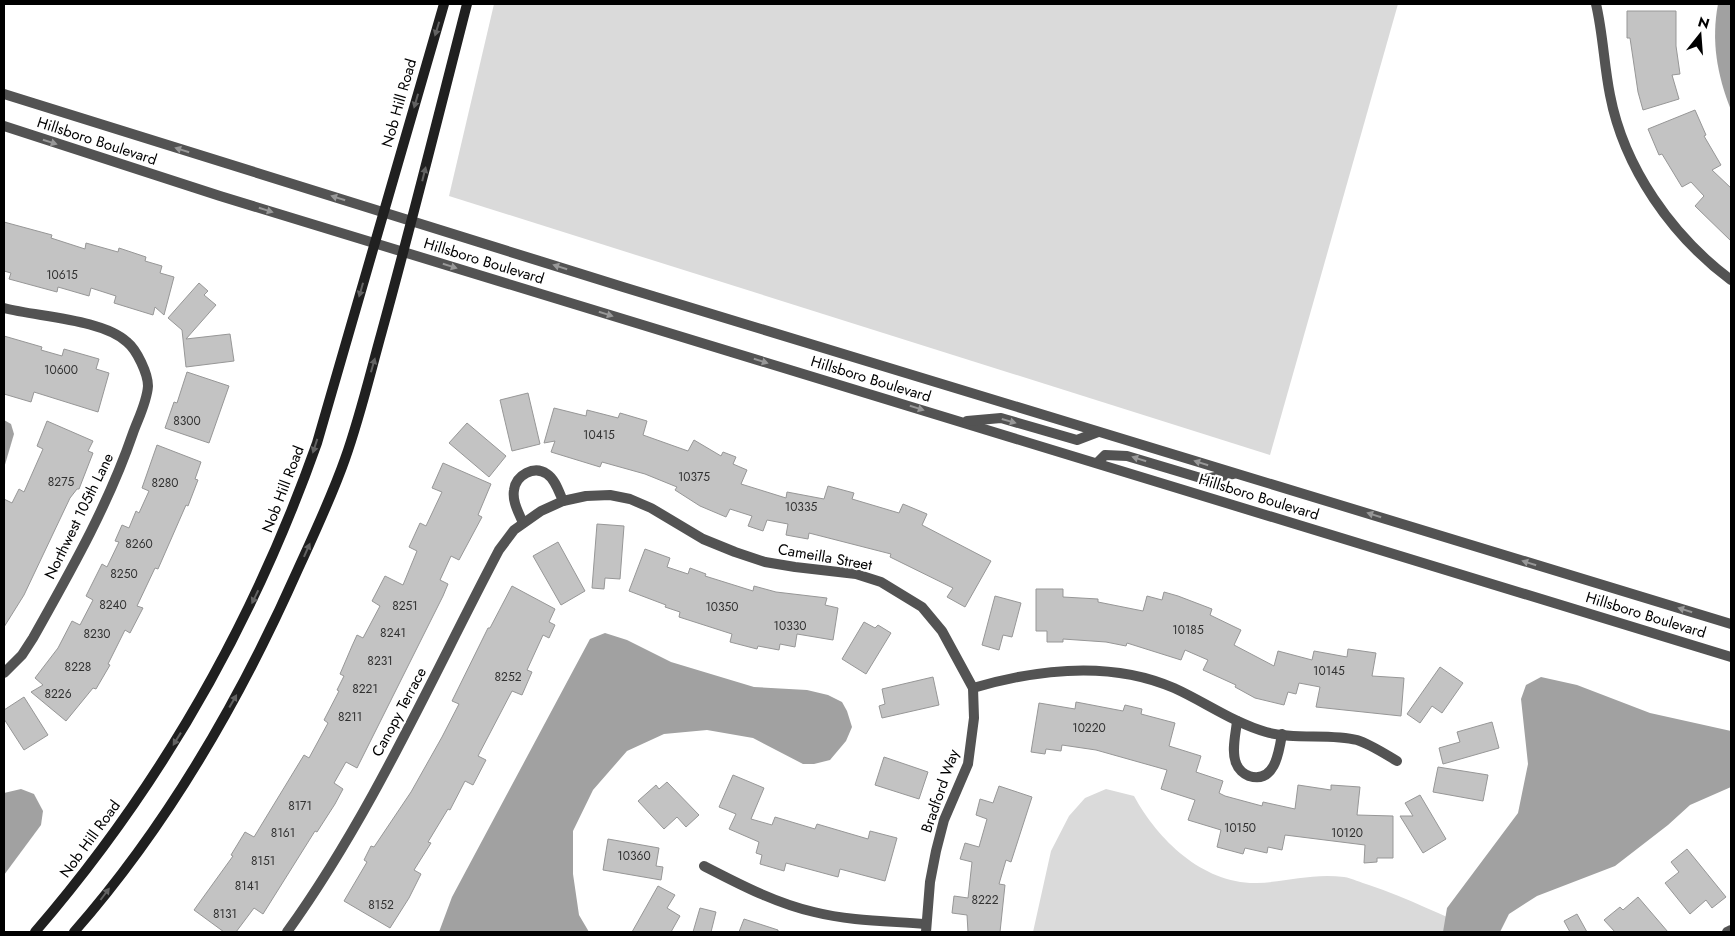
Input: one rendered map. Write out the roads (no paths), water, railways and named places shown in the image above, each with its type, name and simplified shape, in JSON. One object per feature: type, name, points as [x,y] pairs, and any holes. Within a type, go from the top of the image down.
[{"type":"main road","name":"Nob Hill Road","points":[[35,932],[98,854],[152,778],[220,666],[258,591],[297,500],[317,443],[444,4]]},
{"type":"main road","points":[[74,932],[135,854],[204,752],[245,680],[287,595],[346,459],[404,252],[467,4]]},
{"type":"street","points":[[1596,4],[1610,96],[1623,139],[1640,177],[1665,215],[1686,240],[1731,280]]},
{"type":"street","name":"Hillsboro Boulevard","points":[[4,94],[1098,432],[1731,624]]},
{"type":"street","name":"Hillsboro Boulevard","points":[[4,126],[201,190],[1731,657]]},
{"type":"street","name":"Northwest 105th Lane","points":[[4,308],[96,325],[128,342],[138,358],[148,384],[145,399],[126,453],[105,503],[71,570],[33,638],[22,655],[4,673]]},
{"type":"street","points":[[961,421],[1001,418],[1077,440],[1098,432]]},
{"type":"street","points":[[1097,464],[1105,455],[1127,456],[1204,479],[1236,474]]},
{"type":"street","points":[[523,523],[515,505],[514,490],[516,483],[530,471],[539,470],[546,473],[555,483],[563,501]]},
{"type":"street","name":"Cameilla Street","points":[[541,510],[563,501],[610,495],[630,499],[651,508],[703,539],[765,562],[856,574],[882,582],[922,607],[942,631],[974,688]]},
{"type":"street","name":"Canopy Terrace","points":[[286,932],[316,891],[360,819],[499,550],[514,530],[541,510]]},
{"type":"street","points":[[974,688],[1004,679],[1044,672],[1073,670],[1107,672],[1139,677],[1172,687],[1262,731],[1356,740],[1397,761]]},
{"type":"street","name":"Bradford Way","points":[[925,928],[936,851],[944,820],[968,764],[973,734],[974,688]]},
{"type":"street","points":[[1238,720],[1234,752],[1236,764],[1244,774],[1255,778],[1266,775],[1273,768],[1282,734]]},
{"type":"street","points":[[704,866],[748,888],[813,912],[844,918],[925,928]]},
{"type":"street","points":[[1727,932],[1731,930]]}]
